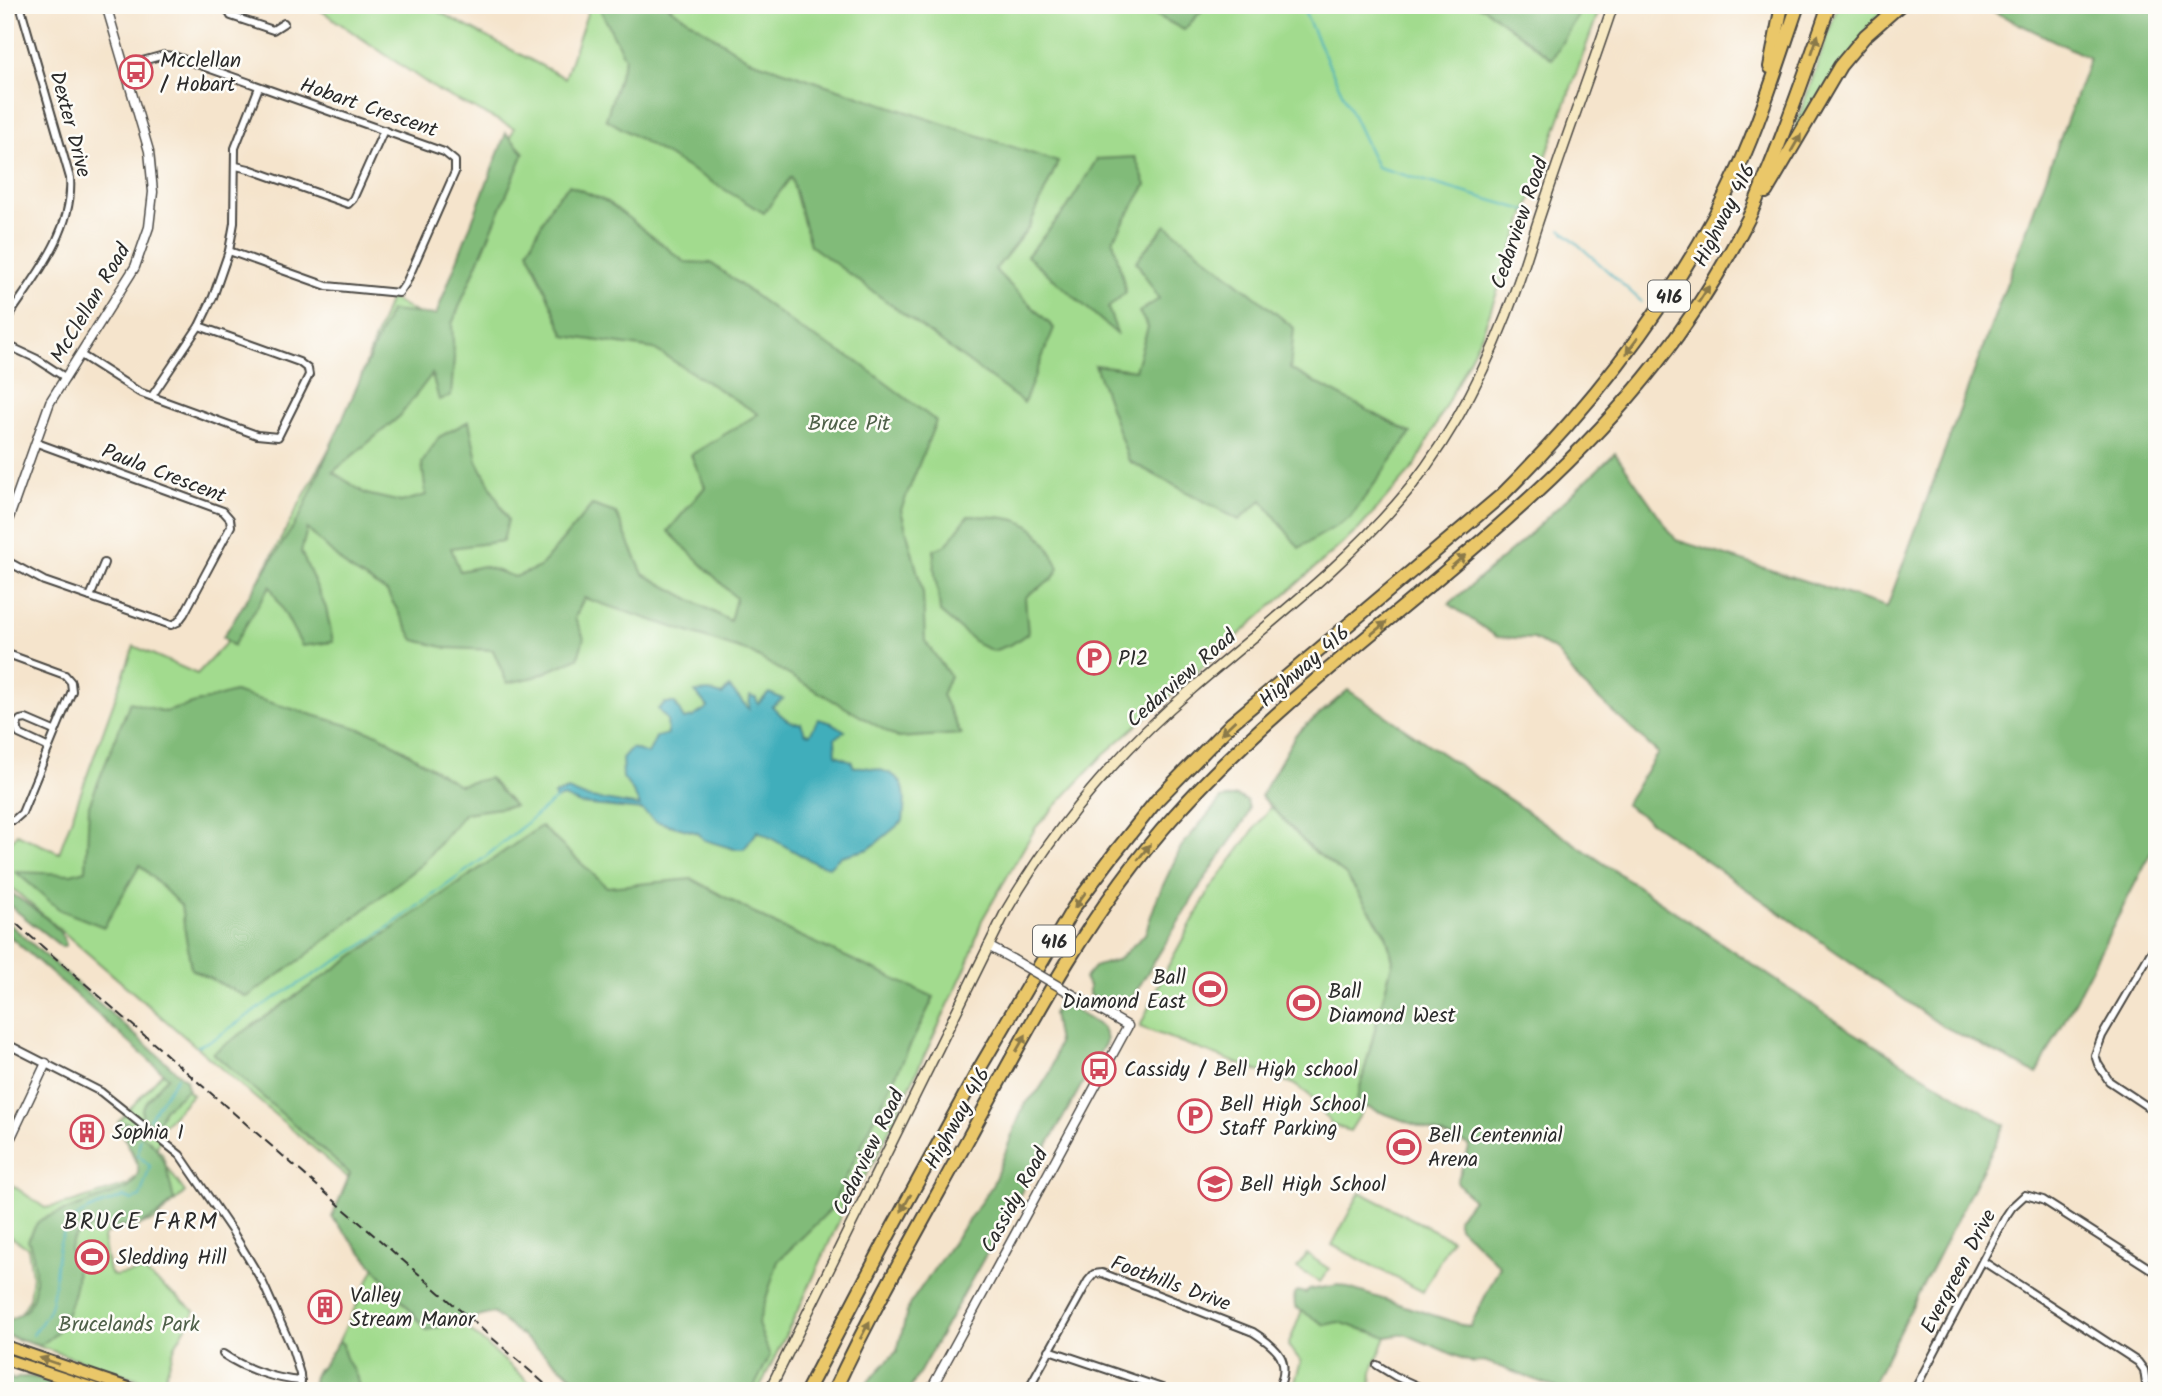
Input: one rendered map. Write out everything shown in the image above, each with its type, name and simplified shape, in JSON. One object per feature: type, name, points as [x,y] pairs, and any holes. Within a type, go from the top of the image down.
[{"type":"highway","points":[[1760,116],[1782,5]]},
{"type":"highway","name":"Highway 416","points":[[807,1391],[978,1071],[1074,908],[1114,854],[1157,800],[1232,723],[1503,494],[1543,454],[1610,375],[1673,290],[1737,171],[1760,116],[1798,5]]},
{"type":"highway","name":"Highway 416","points":[[834,1391],[917,1231],[1072,953],[1149,845],[1241,746],[1510,517],[1580,450],[1658,362],[1717,274],[1747,222],[1785,131],[1829,5]]},
{"type":"highway","points":[[1747,222],[1840,66],[1865,36],[1900,5]]},
{"type":"main road","name":"Cedarview Road","points":[[769,1391],[988,946],[1026,876],[1069,818],[1142,736],[1191,690],[1347,556],[1410,487],[1438,449],[1492,351],[1613,5]]},
{"type":"main road","points":[[5,1346],[137,1391]]},
{"type":"main road","points":[[5,1359],[102,1391]]},
{"type":"street","name":"Dexter Drive","points":[[5,322],[57,241],[67,214],[71,191],[70,178],[20,5]]},
{"type":"street","name":"McClellan Road","points":[[5,529],[51,402],[135,267],[149,227],[153,191],[149,152],[106,5]]},
{"type":"street","points":[[225,5],[231,16],[273,30],[284,23]]},
{"type":"street","name":"Hobart Crescent","points":[[124,66],[164,55],[174,56],[444,152],[455,161],[454,172],[406,283],[399,293],[327,286],[229,251]]},
{"type":"street","points":[[152,396],[199,326],[213,297],[229,251],[234,223],[235,148],[259,87]]},
{"type":"street","points":[[236,166],[348,204],[353,199],[384,130]]},
{"type":"street","points":[[80,355],[139,392],[257,435],[278,437],[309,375],[308,369],[299,362],[199,326]]},
{"type":"street","points":[[5,344],[37,359],[66,378]]},
{"type":"street","name":"Paula Crescent","points":[[5,560],[44,581],[171,625],[178,622],[231,526],[230,519],[223,511],[37,443]]},
{"type":"street","points":[[90,597],[104,563]]},
{"type":"street","points":[[5,653],[65,676],[71,682],[72,691],[22,813],[14,820],[5,821]]},
{"type":"street","points":[[47,747],[19,734],[17,724],[26,719],[54,731]]},
{"type":"street","points":[[2156,1111],[2109,1081],[2095,1055],[2102,1037],[2157,942]]},
{"type":"street","name":"Cassidy Road","points":[[930,1391],[1128,1026],[988,946]]},
{"type":"street","points":[[5,1044],[101,1092],[180,1155],[232,1231],[262,1281],[292,1348],[301,1391]]},
{"type":"street","points":[[5,1150],[46,1063]]},
{"type":"street","name":"Evergreen Drive","points":[[1914,1391],[2006,1216],[2025,1195],[2043,1200],[2157,1273]]},
{"type":"street","points":[[1983,1262],[2138,1362],[2144,1370],[2147,1391]]},
{"type":"street","name":"Foothills Drive","points":[[1027,1391],[1088,1281],[1094,1274],[1101,1273],[1253,1332],[1268,1342],[1283,1361],[1283,1380],[1277,1391]]},
{"type":"street","points":[[1049,1350],[1171,1391]]},
{"type":"street","points":[[223,1354],[236,1363],[285,1380],[301,1381]]},
{"type":"street","points":[[1377,1365],[1427,1391]]},
{"type":"street","points":[[2008,1391],[2010,1387],[2018,1385],[2034,1391]]},
{"type":"green space","name":"Bruce Pit","points":[[313,5],[426,5],[565,78],[590,5],[1601,5],[1482,334],[1415,466],[1359,529],[1103,755],[1036,827],[982,920],[968,963],[877,1156],[863,1180],[842,1203],[840,1219],[758,1391],[587,1391],[360,1188],[5,882],[5,850],[17,834],[59,853],[134,646],[197,674],[225,644],[347,415],[390,298],[436,324],[454,285],[514,128],[440,92]]},
{"type":"green space","points":[[598,5],[666,5],[748,59],[1058,162],[1029,227],[995,270],[1054,328],[1024,403],[810,245],[791,177],[764,213],[606,119],[625,58]]},
{"type":"green space","points":[[1137,5],[1207,5],[1184,30]]},
{"type":"green space","points":[[1472,5],[1584,5],[1552,59],[1484,8]]},
{"type":"green space","points":[[1838,5],[1893,5],[1790,143]]},
{"type":"green space","points":[[1980,5],[2157,5],[2157,841],[2037,1074],[1939,1024],[1625,804],[1658,753],[1580,682],[1556,651],[1534,639],[1497,637],[1449,604],[1518,545],[1615,453],[1676,540],[1887,607],[2090,58]]},
{"type":"green space","points":[[506,133],[524,153],[452,324],[454,358],[451,396],[439,400],[432,374],[400,416],[333,472],[366,494],[401,502],[426,495],[422,463],[439,437],[469,421],[477,460],[508,520],[503,541],[451,548],[460,571],[483,566],[515,577],[540,567],[592,505],[616,513],[643,574],[730,621],[736,598],[668,531],[705,487],[691,455],[758,414],[654,349],[565,336],[528,250],[552,203],[569,185],[608,202],[685,262],[711,263],[803,331],[858,362],[936,421],[901,510],[923,593],[925,641],[950,676],[942,695],[961,734],[898,738],[749,652],[584,598],[575,618],[584,638],[578,658],[535,677],[507,683],[493,650],[447,648],[414,640],[387,592],[348,568],[307,529],[301,552],[326,608],[333,642],[302,646],[270,586],[233,646],[223,637],[301,514],[390,311],[436,315]]},
{"type":"green space","points":[[1135,157],[1146,185],[1113,240],[1126,292],[1108,308],[1118,335],[1027,256],[1067,208],[1097,159]]},
{"type":"green space","points":[[1166,225],[1294,328],[1290,369],[1411,433],[1350,518],[1299,548],[1262,500],[1239,520],[1129,461],[1095,365],[1135,370],[1148,327],[1139,312],[1159,299],[1136,261]]},
{"type":"green space","points":[[968,516],[1001,517],[1024,523],[1042,538],[1059,568],[1048,583],[1025,598],[1028,633],[1012,644],[993,651],[979,645],[940,612],[934,550],[946,545]]},
{"type":"green space","points":[[1348,690],[1848,1029],[2005,1125],[1869,1391],[1565,1391],[1484,1361],[1473,1363],[1405,1334],[1387,1337],[1338,1322],[1325,1325],[1295,1307],[1294,1294],[1297,1291],[1306,1293],[1309,1290],[1339,1285],[1470,1327],[1500,1266],[1459,1227],[1457,1218],[1473,1200],[1457,1182],[1470,1145],[1356,1103],[1393,960],[1386,935],[1346,875],[1310,848],[1261,796],[1296,734]]},
{"type":"green space","points":[[234,692],[378,734],[459,785],[489,778],[514,806],[465,813],[423,863],[303,958],[247,997],[191,969],[181,906],[140,865],[104,927],[60,910],[16,872],[71,874],[86,870],[89,805],[130,702],[165,712]]},
{"type":"green space","points":[[1237,796],[1247,801],[1247,817],[1204,880],[1132,998],[1117,1007],[1089,995],[1089,986],[1084,979],[1094,967],[1119,959],[1145,934],[1157,898],[1181,847],[1221,799]]},
{"type":"green space","points":[[1271,806],[1310,848],[1346,875],[1386,935],[1393,960],[1356,1103],[1365,1107],[1350,1131],[1332,1125],[1308,1094],[1293,1084],[1140,1027],[1160,981],[1209,891]]},
{"type":"green space","points":[[541,826],[607,887],[692,879],[776,925],[934,997],[830,1210],[778,1261],[758,1324],[770,1356],[752,1391],[592,1391],[493,1313],[427,1330],[332,1217],[350,1174],[213,1053]]},
{"type":"green space","points":[[5,889],[49,921],[63,937],[66,945],[62,947],[5,902]]},
{"type":"green space","points":[[5,920],[186,1080],[188,1089],[164,1109],[158,1123],[151,1125],[142,1117],[142,1108],[168,1077],[5,932]]},
{"type":"green space","points":[[1063,1006],[1075,1010],[1103,1028],[1107,1040],[909,1391],[859,1391],[897,1351],[909,1305],[992,1186],[1024,1105],[1039,1090],[1051,1071],[1058,1043],[1053,1014],[1056,1008]]},
{"type":"green space","name":"Brucelands Park","points":[[165,1070],[192,1095],[162,1127],[157,1149],[185,1192],[154,1221],[107,1233],[103,1238],[109,1272],[114,1276],[143,1271],[195,1311],[175,1346],[162,1387],[7,1336],[29,1300],[32,1275],[28,1248],[5,1233],[5,1180],[45,1208],[71,1203],[128,1185],[140,1172],[118,1122]]},
{"type":"green space","points":[[127,1122],[154,1145],[166,1166],[174,1200],[161,1213],[135,1228],[97,1227],[79,1234],[70,1248],[76,1268],[74,1293],[59,1329],[41,1345],[5,1335],[5,1322],[25,1311],[33,1296],[35,1266],[28,1240],[37,1223],[128,1188],[135,1180],[138,1164],[122,1133],[120,1123]]},
{"type":"green space","points":[[1360,1192],[1451,1239],[1423,1292],[1332,1245]]},
{"type":"green space","points":[[382,1253],[539,1391],[313,1391],[316,1370],[327,1365]]},
{"type":"green space","points":[[1307,1254],[1329,1269],[1320,1282],[1297,1268]]},
{"type":"green space","points":[[1305,1303],[1388,1332],[1372,1372],[1371,1391],[1292,1391],[1301,1361],[1288,1346]]},
{"type":"green space","points":[[339,1341],[343,1344],[357,1379],[358,1391],[311,1391],[314,1376]]},
{"type":"green space","points":[[5,1376],[14,1380],[20,1377],[35,1378],[70,1391],[5,1391]]},
{"type":"water","points":[[729,687],[749,709],[750,696],[756,698],[758,704],[769,693],[783,699],[772,706],[789,721],[801,723],[805,733],[810,734],[818,719],[845,731],[835,738],[836,755],[851,761],[854,767],[876,769],[895,776],[903,787],[903,821],[869,849],[841,856],[829,867],[815,863],[758,831],[744,849],[734,849],[704,840],[698,833],[655,821],[642,810],[580,804],[564,797],[556,799],[554,795],[568,790],[585,797],[640,806],[623,778],[622,758],[631,748],[648,754],[656,737],[668,734],[667,720],[658,709],[665,703],[675,703],[684,719],[693,717],[708,707],[695,692],[709,691],[722,695]]},
{"type":"waterway","points":[[1301,5],[1377,167],[1528,211]]},
{"type":"waterway","points":[[1561,229],[1642,302]]},
{"type":"waterway","points":[[198,1046],[214,1039],[265,1004],[368,942],[484,858],[557,798]]},
{"type":"waterway","points":[[149,1119],[177,1077]]},
{"type":"waterway","points":[[33,1335],[50,1307],[59,1246],[69,1225],[78,1216],[95,1207],[124,1197],[132,1200],[140,1197],[150,1166],[138,1155],[140,1139]]},
{"type":"waterway","points":[[6,1391],[10,1376]]},
{"type":"railway","points":[[5,914],[553,1391]]},
{"type":"place","name":"Mcclellan / Hobart","points":[[136,72]]},
{"type":"place","name":"P12","points":[[1094,658]]},
{"type":"place","name":"Ball Diamond East","points":[[1210,989]]},
{"type":"place","name":"Ball Diamond West","points":[[1304,1003]]},
{"type":"place","name":"Cassidy / Bell High school","points":[[1099,1069]]},
{"type":"place","name":"Bell High School Staff Parking","points":[[1195,1116]]},
{"type":"place","name":"Sophia I","points":[[87,1132]]},
{"type":"place","name":"Bell Centennial Arena","points":[[1404,1147]]},
{"type":"place","name":"Bell High School","points":[[1215,1184]]},
{"type":"place","name":"Sledding Hill","points":[[92,1257]]},
{"type":"place","name":"Valley Stream Manor","points":[[325,1307]]},
{"type":"district","name":"BRUCE FARM","points":[[141,1221]]}]
